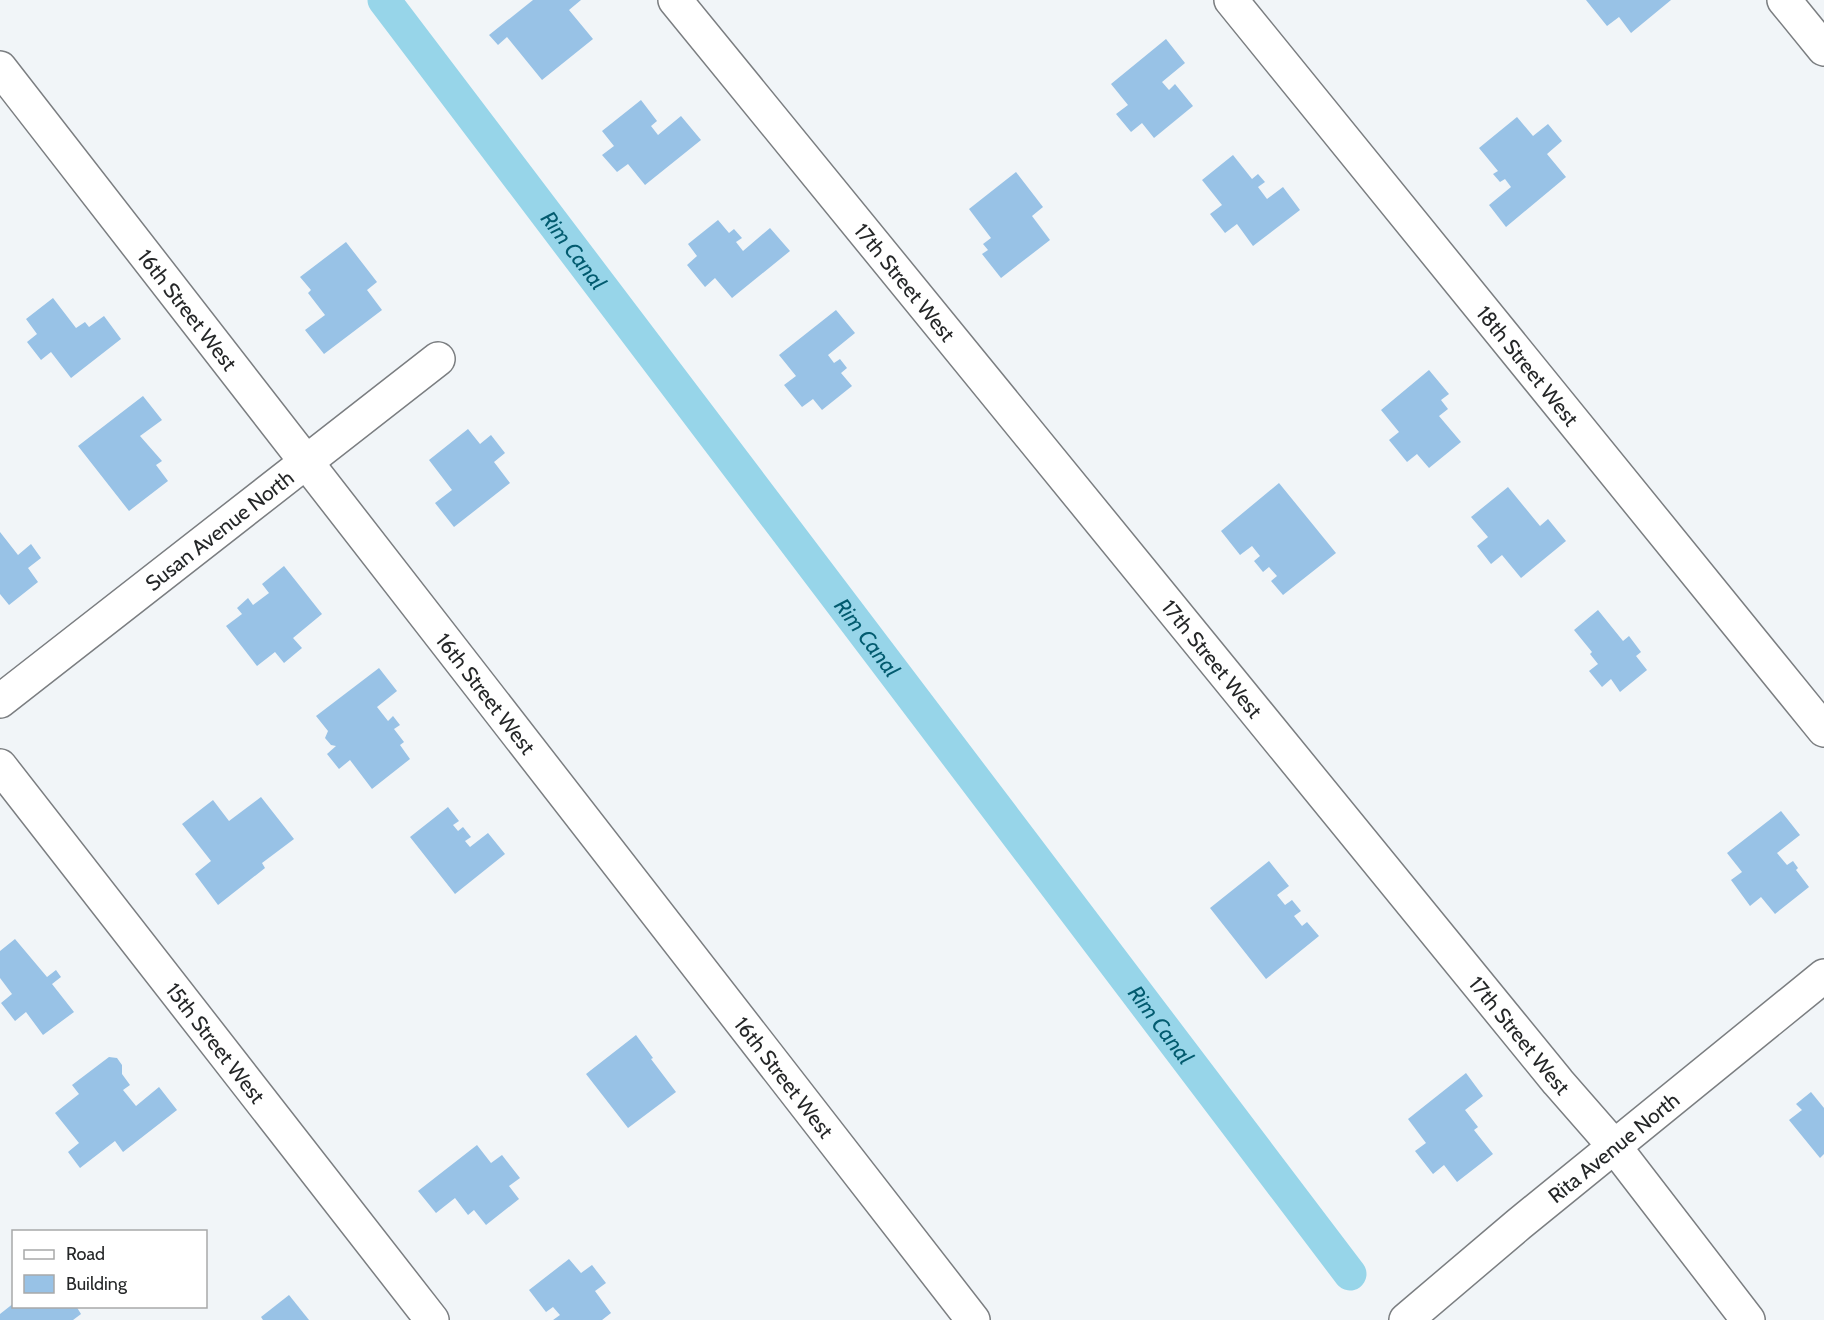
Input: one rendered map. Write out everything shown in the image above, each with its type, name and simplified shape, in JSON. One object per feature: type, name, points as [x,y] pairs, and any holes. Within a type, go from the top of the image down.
[{"type":"street","name":"17th Street West","points":[[675,0],[1550,1072],[1614,1146],[1748,1320]]},
{"type":"street","name":"18th Street West","points":[[1231,0],[1824,730]]},
{"type":"street","points":[[1784,0],[1824,49]]},
{"type":"street","name":"16th Street West","points":[[0,68],[973,1320]]},
{"type":"street","name":"Susan Avenue North","points":[[0,701],[438,359]]},
{"type":"street","name":"15th Street West","points":[[0,766],[432,1320]]},
{"type":"street","name":"Rita Avenue North","points":[[1406,1320],[1614,1146],[1824,976]]},
{"type":"building","points":[[533,0],[581,0],[569,10],[593,39],[542,80],[507,37],[498,45],[489,35]]},
{"type":"building","points":[[1586,0],[1671,0],[1631,33],[1619,17],[1607,26]]},
{"type":"building","points":[[1166,39],[1185,63],[1162,82],[1169,90],[1175,84],[1193,106],[1154,138],[1142,123],[1131,132],[1116,114],[1128,105],[1111,84]]},
{"type":"building","points":[[641,100],[657,121],[651,126],[658,135],[681,116],[701,140],[645,185],[628,164],[617,172],[602,155],[614,146],[602,131]]},
{"type":"building","points":[[1517,117],[1533,136],[1548,124],[1562,141],[1547,154],[1566,177],[1506,227],[1489,205],[1511,187],[1505,179],[1500,182],[1493,174],[1498,171],[1479,148]]},
{"type":"building","points":[[1233,155],[1252,179],[1258,174],[1265,182],[1258,187],[1267,199],[1283,187],[1300,210],[1253,246],[1237,224],[1225,233],[1210,214],[1222,205],[1202,180]]},
{"type":"building","points":[[1016,172],[1043,207],[1032,216],[1050,240],[1001,278],[982,254],[988,250],[983,244],[991,238],[969,209]]},
{"type":"building","points":[[718,220],[729,233],[734,229],[742,238],[736,242],[743,251],[770,228],[790,251],[732,298],[715,278],[705,287],[687,265],[697,256],[688,244]]},
{"type":"building","points":[[346,242],[377,282],[367,290],[382,310],[324,354],[305,330],[325,315],[308,293],[311,290],[300,277]]},
{"type":"building","points":[[53,298],[76,328],[85,322],[89,327],[104,316],[121,339],[71,378],[51,352],[41,360],[27,342],[37,334],[26,319]]},
{"type":"building","points":[[836,310],[855,333],[828,355],[834,363],[840,359],[847,368],[841,373],[852,386],[822,410],[813,399],[802,407],[784,385],[796,376],[779,355]]},
{"type":"building","points":[[1429,370],[1449,394],[1441,400],[1448,409],[1439,416],[1461,442],[1429,468],[1417,454],[1407,462],[1389,440],[1399,432],[1381,410]]},
{"type":"building","points":[[143,396],[162,420],[140,436],[162,461],[156,465],[168,481],[129,511],[78,446]]},
{"type":"building","points":[[468,429],[480,444],[491,435],[505,453],[494,462],[510,483],[454,527],[435,503],[452,490],[429,460]]},
{"type":"building","points":[[1279,483],[1336,553],[1283,595],[1271,581],[1277,576],[1269,567],[1263,572],[1254,561],[1260,556],[1252,546],[1240,555],[1221,531]]},
{"type":"building","points":[[1508,487],[1540,526],[1548,519],[1566,541],[1521,578],[1502,555],[1491,564],[1477,546],[1488,537],[1471,517]]},
{"type":"building","points":[[0,532],[18,555],[31,544],[41,558],[28,568],[38,582],[9,605],[0,594]]},
{"type":"building","points":[[284,566],[322,614],[293,638],[302,648],[284,663],[275,652],[257,666],[226,626],[242,614],[237,608],[248,598],[253,605],[269,593],[262,584]]},
{"type":"building","points":[[1598,610],[1623,641],[1629,636],[1641,652],[1636,656],[1647,670],[1620,692],[1611,679],[1602,687],[1589,671],[1598,664],[1590,654],[1592,652],[1574,630]]},
{"type":"building","points":[[379,668],[397,691],[377,707],[388,721],[393,716],[400,725],[394,729],[404,742],[400,745],[410,759],[372,789],[350,760],[339,769],[327,754],[336,746],[331,745],[325,738],[328,731],[316,716]]},
{"type":"building","points":[[261,797],[294,839],[262,863],[265,868],[218,905],[195,874],[211,861],[182,824],[213,800],[229,821]]},
{"type":"building","points":[[448,807],[459,821],[453,825],[458,831],[463,827],[471,837],[465,841],[470,847],[488,833],[505,854],[455,894],[410,837]]},
{"type":"building","points":[[1781,811],[1800,835],[1777,853],[1787,865],[1793,861],[1798,868],[1796,870],[1809,887],[1775,914],[1761,897],[1750,906],[1731,880],[1742,872],[1727,853]]},
{"type":"building","points":[[1269,861],[1289,886],[1277,895],[1285,905],[1292,900],[1301,911],[1294,916],[1302,926],[1307,922],[1319,936],[1266,979],[1210,908]]},
{"type":"building","points":[[15,939],[47,977],[56,970],[61,977],[52,984],[74,1012],[43,1035],[26,1012],[15,1021],[1,1003],[12,994],[0,978],[0,951]]},
{"type":"building","points":[[636,1035],[676,1092],[628,1128],[586,1074]]},
{"type":"building","points":[[109,1057],[117,1058],[122,1065],[122,1074],[130,1085],[123,1090],[136,1106],[159,1087],[177,1110],[123,1152],[115,1141],[80,1168],[68,1152],[79,1143],[55,1113],[79,1094],[72,1085]]},
{"type":"building","points":[[1466,1073],[1483,1096],[1465,1110],[1478,1127],[1474,1130],[1493,1154],[1457,1182],[1444,1165],[1433,1174],[1415,1151],[1426,1143],[1408,1119]]},
{"type":"building","points":[[1811,1092],[1824,1108],[1824,1154],[1820,1158],[1789,1120],[1802,1110],[1796,1104]]},
{"type":"building","points":[[477,1145],[491,1163],[502,1155],[520,1178],[509,1186],[519,1199],[486,1225],[474,1210],[468,1215],[455,1198],[436,1213],[418,1191]]},
{"type":"building","points":[[569,1259],[581,1273],[592,1265],[606,1283],[595,1291],[611,1313],[602,1320],[553,1320],[560,1315],[553,1307],[546,1312],[529,1290]]},
{"type":"building","points":[[289,1295],[309,1320],[263,1320],[261,1317]]},
{"type":"building","points":[[12,1305],[12,1308],[77,1308],[81,1314],[73,1320],[0,1320],[0,1314]]},
{"type":"waterway","name":"Rim Canal","points":[[384,0],[1350,1274]]}]
